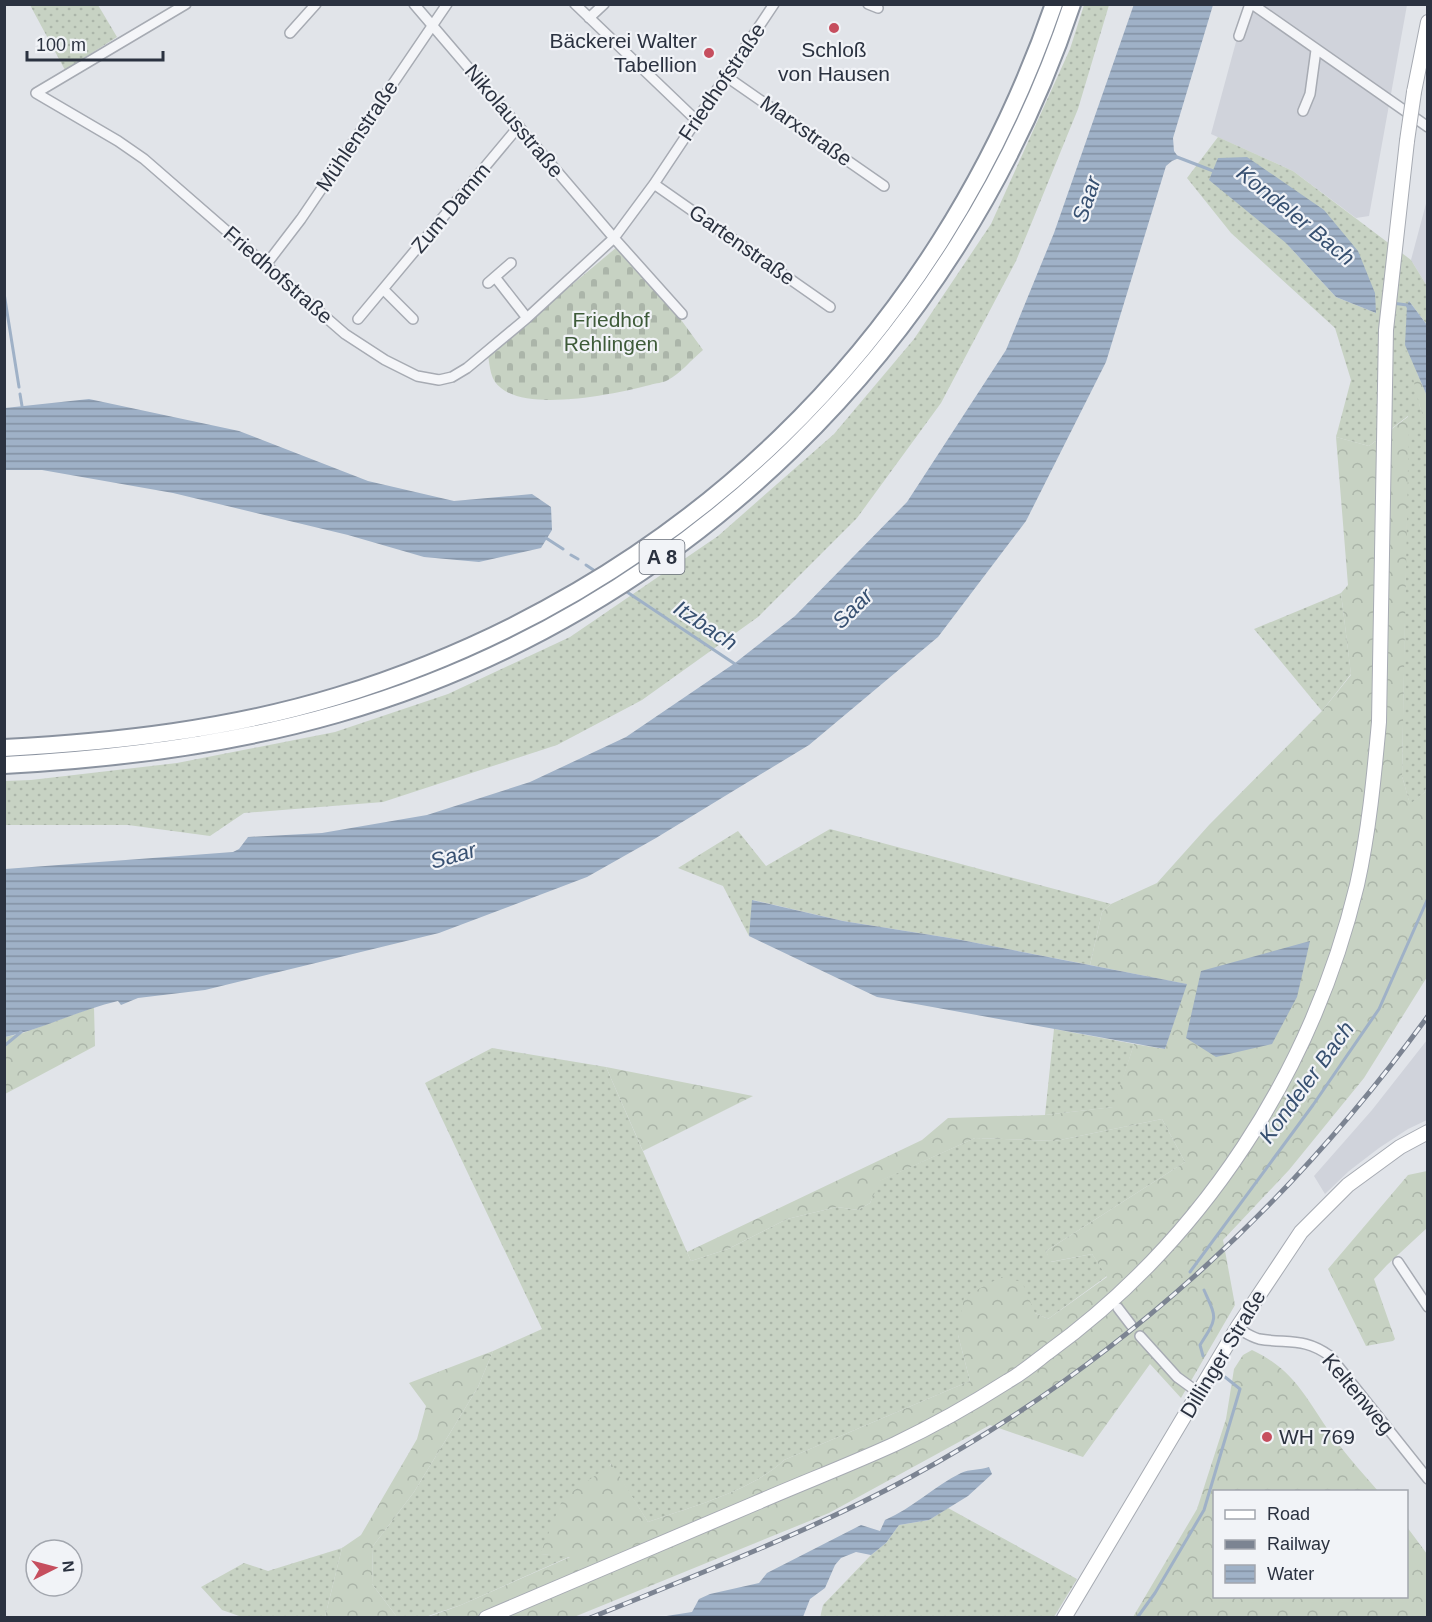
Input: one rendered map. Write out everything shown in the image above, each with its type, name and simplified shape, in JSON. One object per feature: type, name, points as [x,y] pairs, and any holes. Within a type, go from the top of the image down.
[{"type":"highway","name":"A 8","points":[[4,748],[167,733],[272,713],[334,697],[394,678],[500,634],[606,575],[649,546],[687,519],[773,445],[824,393],[891,314],[921,273],[966,201],[1015,105],[1054,4]]},
{"type":"highway","name":"A 8","points":[[4,765],[170,750],[276,730],[339,713],[418,687],[508,649],[605,596],[658,560],[706,525],[785,457],[857,382],[904,325],[981,209],[1030,112],[1072,4]]},
{"type":"main road","points":[[486,1617],[897,1443],[1011,1379],[1068,1338],[1112,1302],[1167,1246],[1222,1179],[1269,1105],[1311,1023],[1335,958],[1357,884],[1367,835],[1379,723],[1380,565],[1386,330],[1407,141],[1428,22]]},
{"type":"main road","name":"Dillinger Straße","points":[[1064,1617],[1237,1328],[1286,1252],[1321,1211],[1372,1166],[1428,1132]]},
{"type":"street","name":"Friedhofstraße","points":[[186,4],[36,93],[144,159],[345,334],[385,360],[417,376],[439,380],[452,377],[467,368],[527,318],[614,238],[654,184],[774,4]]},
{"type":"street","points":[[290,33],[315,4]]},
{"type":"street","name":"Nikolausstraße","points":[[414,4],[682,314]]},
{"type":"street","name":"Mühlenstraße","points":[[265,266],[301,219],[447,4]]},
{"type":"street","points":[[575,4],[696,120]]},
{"type":"street","points":[[588,18],[604,4]]},
{"type":"street","points":[[1239,36],[1251,4],[1428,127]]},
{"type":"street","points":[[1303,111],[1310,94],[1316,50]]},
{"type":"street","name":"Marxstraße","points":[[726,77],[884,186]]},
{"type":"street","name":"Zum Damm","points":[[358,319],[519,126]]},
{"type":"street","name":"Gartenstraße","points":[[654,184],[830,307]]},
{"type":"street","points":[[511,263],[491,280],[527,318]]},
{"type":"street","points":[[383,289],[413,319]]},
{"type":"street","points":[[1398,1262],[1428,1307]]},
{"type":"street","points":[[1118,1308],[1131,1324]]},
{"type":"street","name":"Keltenweg","points":[[1237,1328],[1260,1339],[1310,1344],[1330,1356],[1428,1479]]},
{"type":"street","points":[[1140,1336],[1177,1377],[1199,1393]]},
{"type":"shaded area","points":[[1246,5],[1407,5],[1369,216],[1356,218],[1293,171],[1211,134]]},
{"type":"shaded area","points":[[1427,200],[1428,286],[1411,260]]},
{"type":"shaded area","points":[[1427,1040],[1427,1120],[1379,1148],[1349,1171],[1325,1194],[1314,1176],[1372,1110]]},
{"type":"green space","points":[[30,5],[98,5],[117,37],[65,70]]},
{"type":"green space","points":[[1084,5],[1109,5],[1078,109],[1016,261],[941,403],[857,518],[758,617],[642,700],[557,745],[383,802],[244,813],[210,836],[128,825],[5,825],[5,781],[177,763],[335,732],[448,694],[570,637],[718,536],[834,434],[914,339],[991,224],[1070,49]]},
{"type":"green space","points":[[1218,137],[1293,171],[1411,260],[1427,286],[1427,325],[1409,301],[1420,407],[1428,427],[1428,782],[1425,792],[1410,805],[1402,776],[1408,416],[1369,446],[1336,437],[1351,380],[1335,328],[1231,233],[1187,178]],"holes":[[[1286,243],[1376,313],[1336,297]]]},
{"type":"green space","name":"Friedhof Rehlingen","points":[[617,247],[679,317],[703,350],[666,381],[616,393],[573,399],[531,399],[514,395],[497,385],[490,369],[488,355]]},
{"type":"green space","points":[[1405,345],[1427,396],[1427,427],[1420,407]]},
{"type":"green space","points":[[1409,416],[1402,776],[1410,804],[1425,792],[1427,782],[1427,977],[1364,1078],[1289,1170],[1223,1240],[1235,1305],[1181,1398],[1150,1364],[1083,1457],[990,1425],[829,1513],[574,1617],[425,1618],[461,1605],[570,1557],[540,1554],[563,1498],[612,1464],[648,1522],[720,1497],[755,1481],[784,1460],[970,1381],[958,1335],[964,1297],[1001,1277],[1022,1282],[1035,1313],[1048,1319],[1107,1277],[1092,1254],[1050,1262],[1046,1251],[1185,1162],[1162,1119],[1055,1141],[975,1138],[880,1181],[870,1203],[858,1210],[837,1207],[787,1219],[728,1249],[691,1261],[687,1252],[922,1140],[948,1118],[1045,1115],[1113,1107],[1134,1044],[1165,1049],[1186,984],[1090,965],[1102,912],[1111,904],[1157,883],[1209,825],[1322,711],[1351,675],[1341,593],[1348,585],[1336,437],[1369,446]]},
{"type":"green space","points":[[1341,593],[1351,674],[1322,711],[1254,629]]},
{"type":"green space","points":[[830,829],[1111,904],[1102,912],[1090,965],[956,939],[843,921],[753,900],[749,936],[723,886],[678,868],[738,831],[766,866]]},
{"type":"green space","points":[[94,1007],[95,1046],[5,1094],[5,1037],[20,1034]]},
{"type":"green space","points":[[1054,1029],[1134,1044],[1114,1107],[1045,1115]]},
{"type":"green space","points":[[492,1048],[606,1067],[691,1261],[728,1249],[787,1219],[837,1207],[858,1210],[870,1203],[879,1181],[975,1138],[1055,1141],[1162,1119],[1185,1162],[1046,1251],[1051,1262],[1092,1254],[1107,1276],[1048,1319],[1035,1313],[958,1335],[970,1381],[784,1460],[771,1471],[738,1489],[648,1522],[611,1464],[541,1554],[571,1556],[461,1605],[425,1617],[397,1617],[372,1584],[373,1546],[414,1492],[478,1387],[493,1351],[542,1329],[425,1083]]},
{"type":"green space","points":[[606,1067],[753,1096],[643,1151]]},
{"type":"green space","points":[[1427,1171],[1427,1228],[1374,1279],[1395,1339],[1366,1346],[1328,1269],[1408,1175]]},
{"type":"green space","points":[[1252,1350],[1267,1358],[1291,1378],[1336,1441],[1377,1490],[1213,1490],[1213,1598],[1408,1598],[1408,1528],[1427,1554],[1427,1617],[1133,1617],[1197,1509],[1226,1419],[1234,1369],[1243,1355]]},
{"type":"green space","points":[[493,1351],[478,1387],[414,1492],[373,1546],[372,1584],[397,1617],[325,1617],[342,1548],[361,1535],[417,1439],[426,1406],[409,1383]]},
{"type":"green space","points":[[948,1508],[1077,1579],[1054,1617],[820,1618],[823,1605],[871,1555],[886,1543],[899,1525],[929,1520]]},
{"type":"green space","points":[[342,1548],[325,1617],[242,1617],[222,1610],[201,1587],[244,1563],[268,1571]]},
{"type":"water","name":"Saar","points":[[1134,4],[1213,5],[1173,138],[1174,151],[1179,158],[1166,166],[1106,362],[1026,521],[938,637],[809,745],[587,877],[439,933],[205,990],[138,998],[121,1005],[118,1001],[5,1037],[5,869],[233,852],[239,849],[248,837],[322,833],[427,815],[530,782],[626,737],[735,663],[795,616],[907,502],[1006,350],[1054,233]]},
{"type":"water","points":[[1247,157],[1324,210],[1358,251],[1375,293],[1376,313],[1336,297],[1286,243],[1209,180],[1218,158]]},
{"type":"water","points":[[1409,301],[1427,325],[1427,396],[1405,345]]},
{"type":"water","points":[[89,399],[239,431],[368,481],[454,501],[532,494],[551,507],[552,530],[541,548],[479,562],[424,557],[348,535],[173,493],[42,470],[5,470],[5,408]]},
{"type":"water","points":[[752,900],[843,921],[956,939],[1187,984],[1165,1049],[877,997],[749,936]]},
{"type":"water","points":[[1310,941],[1297,997],[1272,1044],[1216,1057],[1186,1038],[1201,971]]},
{"type":"water","points":[[989,1467],[992,1474],[968,1496],[929,1520],[899,1525],[886,1543],[871,1555],[856,1552],[841,1558],[835,1565],[825,1588],[810,1599],[803,1617],[660,1617],[692,1612],[699,1599],[710,1594],[759,1583],[767,1573],[861,1525],[880,1531],[885,1520],[951,1478],[964,1472]]},
{"type":"waterway","name":"Kondeler Bach","points":[[1177,157],[1216,172]]},
{"type":"waterway","name":"Itzbach","points":[[4,293],[19,387]]},
{"type":"waterway","name":"Kondeler Bach","points":[[1392,303],[1408,307]]},
{"type":"waterway","name":"Itzbach","points":[[20,394],[22,406]]},
{"type":"waterway","name":"Itzbach","points":[[546,538],[563,549]]},
{"type":"waterway","name":"Itzbach","points":[[571,555],[578,559]]},
{"type":"waterway","name":"Itzbach","points":[[586,565],[595,571]]},
{"type":"waterway","name":"Itzbach","points":[[621,588],[738,666]]},
{"type":"waterway","name":"Kondeler Bach","points":[[1190,1272],[1313,1105],[1379,1009],[1428,898]]},
{"type":"waterway","points":[[4,1046],[21,1032]]},
{"type":"waterway","name":"Kondeler Bach","points":[[1203,1356],[1200,1345],[1214,1318],[1204,1290]]},
{"type":"waterway","name":"Kondeler Bach","points":[[1137,1618],[1155,1593],[1204,1510],[1240,1389],[1225,1377]]},
{"type":"railway","points":[[590,1618],[752,1552],[870,1498],[985,1434],[1058,1385],[1128,1333],[1258,1216],[1318,1153],[1375,1086],[1428,1016]]},
{"type":"place","name":"Schloß von Hausen","points":[[834,28]]},
{"type":"place","name":"Bäckerei Walter Tabellion","points":[[709,53]]},
{"type":"place","name":"WH 769","points":[[1267,1437]]}]
